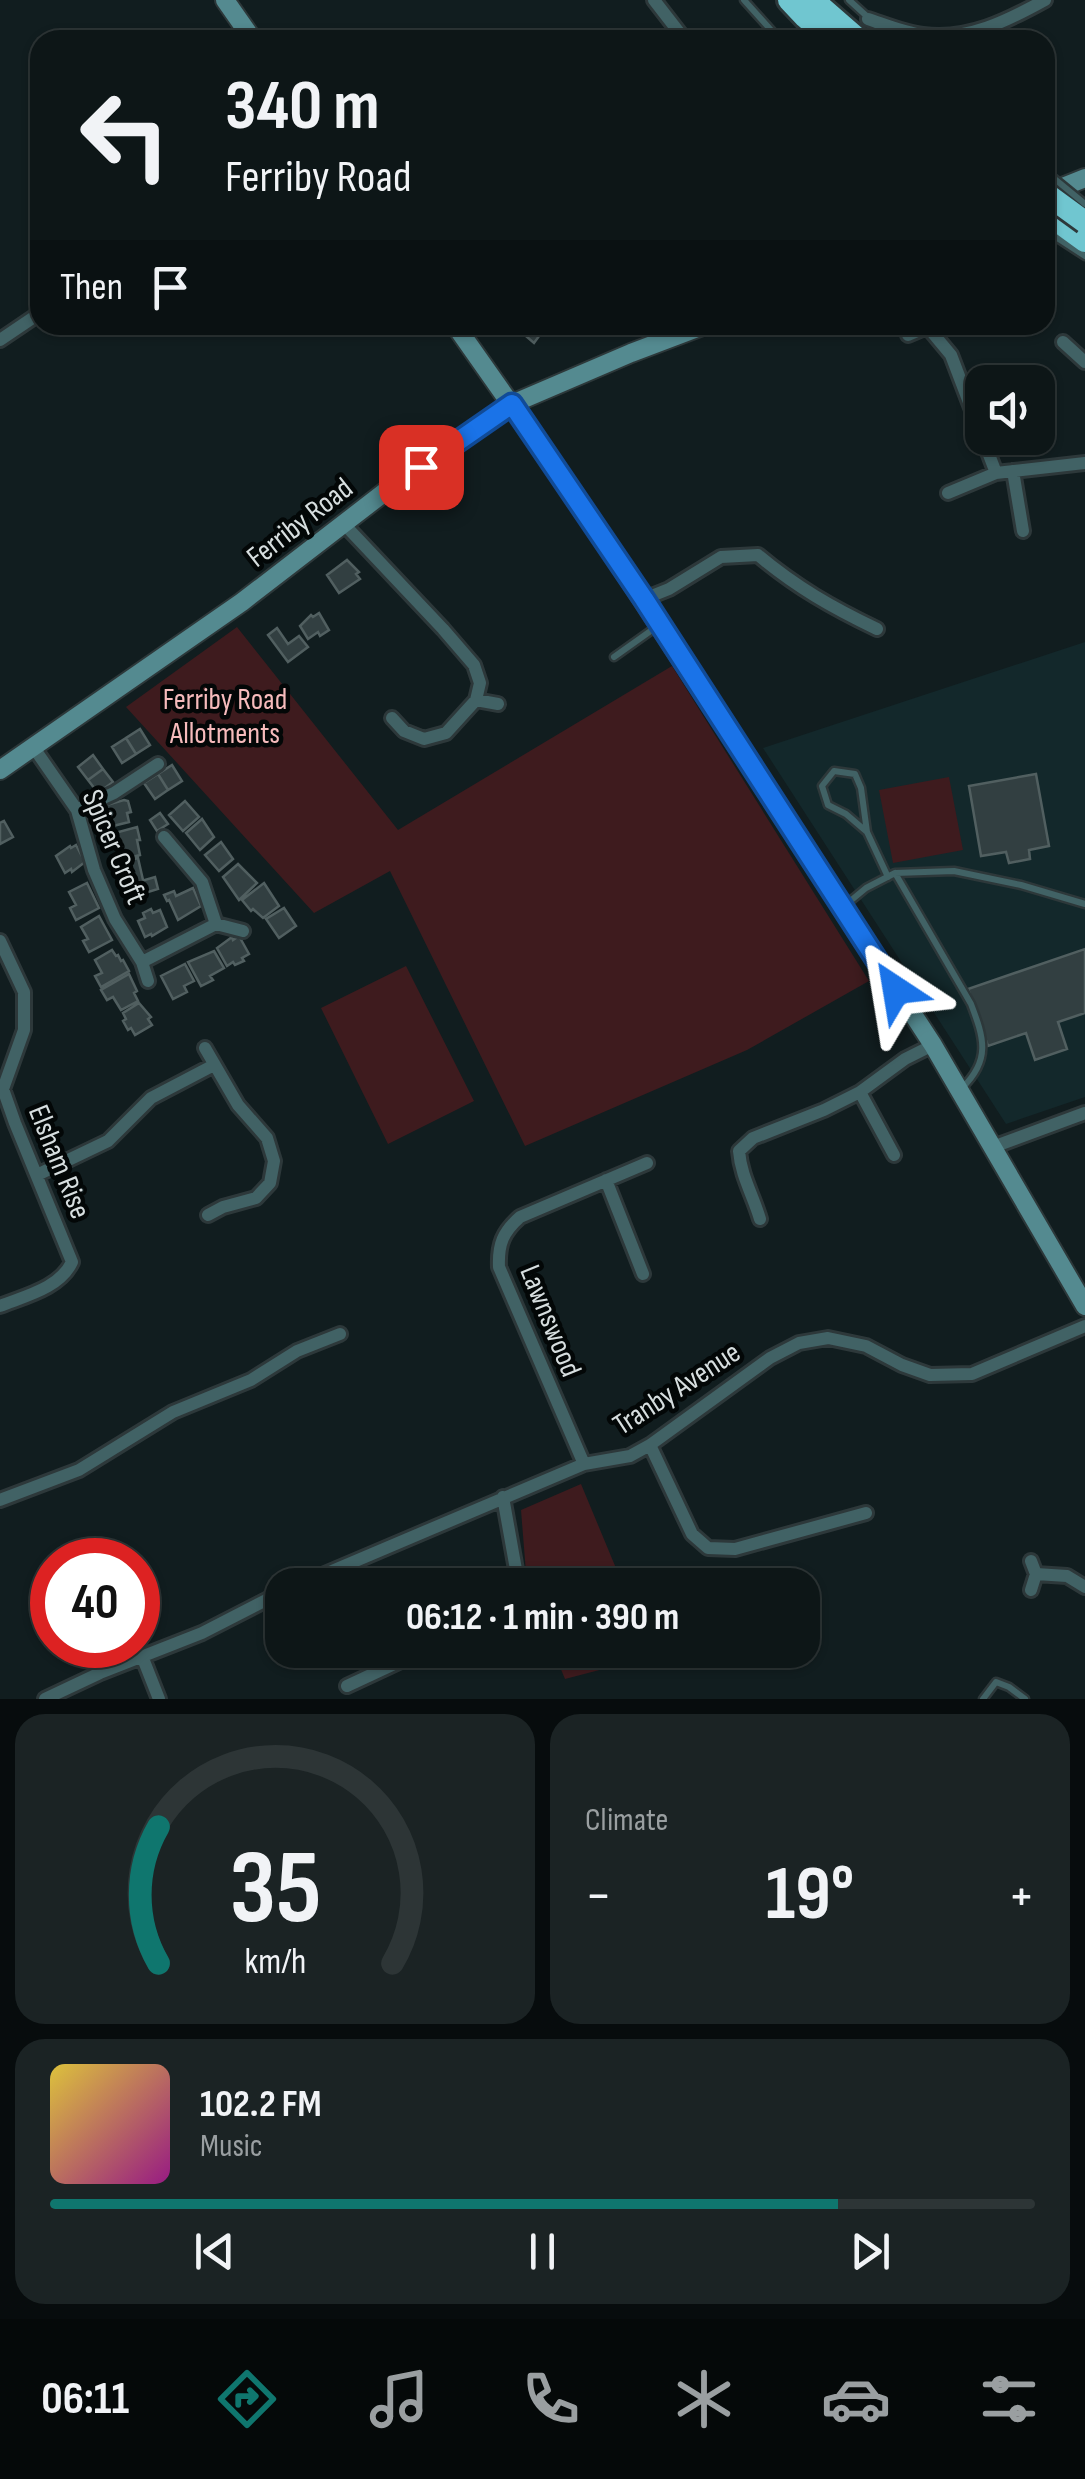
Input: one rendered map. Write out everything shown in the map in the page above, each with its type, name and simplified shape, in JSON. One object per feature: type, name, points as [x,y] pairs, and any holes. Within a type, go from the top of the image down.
[{"type":"highway","points":[[790,0],[820,30]]},
{"type":"highway","points":[[813,0],[864,30]]},
{"type":"highway","points":[[1055,207],[1081,240]]},
{"type":"highway","points":[[1055,220],[1081,240]]},
{"type":"street","points":[[225,0],[246,30]]},
{"type":"street","points":[[654,0],[677,30]]},
{"type":"street","points":[[993,30],[1045,0]]},
{"type":"street","points":[[978,30],[998,26]]},
{"type":"street","points":[[1055,190],[1085,178]]},
{"type":"street","points":[[0,340],[30,320]]},
{"type":"street","points":[[462,335],[644,599],[933,1045],[1085,1306]]},
{"type":"street","name":"Ferriby Road","points":[[0,770],[242,602],[344,523],[512,404],[654,335]]},
{"type":"street","points":[[934,335],[950,355],[996,474]]},
{"type":"street","points":[[1063,342],[1085,362]]},
{"type":"street","points":[[948,493],[996,474],[1085,462]]},
{"type":"street","points":[[1014,472],[1024,531]]},
{"type":"street","points":[[344,523],[474,665],[480,682],[476,700],[446,733],[424,739],[404,730],[392,718]]},
{"type":"street","points":[[644,599],[669,589],[721,557],[758,556],[827,605],[878,629]]},
{"type":"street","points":[[476,700],[498,704]]},
{"type":"street","points":[[424,739],[426,756]]},
{"type":"street","name":"Spicer Croft","points":[[34,748],[78,810],[94,870],[148,981]]},
{"type":"street","points":[[78,810],[114,793],[158,764]]},
{"type":"street","name":"Spicer Croft","points":[[164,838],[202,882],[216,924]]},
{"type":"street","points":[[142,962],[216,924],[243,932]]},
{"type":"street","name":"Elsham Rise","points":[[0,941],[24,992],[24,1030],[2,1089],[72,1262],[67,1273],[53,1284],[0,1306]]},
{"type":"street","points":[[760,1219],[741,1173],[739,1152],[754,1138],[860,1092],[905,1059],[933,1045]]},
{"type":"street","points":[[205,1048],[238,1105],[267,1138],[274,1161],[270,1184],[256,1198],[223,1206],[208,1215]]},
{"type":"street","points":[[37,1174],[108,1142],[151,1098],[214,1064]]},
{"type":"street","points":[[860,1092],[894,1155]]},
{"type":"street","points":[[993,1147],[1085,1113]]},
{"type":"street","name":"Lawnswood","points":[[584,1464],[499,1267],[498,1250],[504,1230],[520,1216],[647,1164]]},
{"type":"street","points":[[606,1180],[643,1274]]},
{"type":"street","name":"Tranby Avenue","points":[[338,1568],[584,1464],[630,1456],[799,1342],[828,1338],[866,1346],[930,1375],[972,1374],[1085,1326]]},
{"type":"street","points":[[0,1500],[79,1470],[172,1412],[251,1380],[297,1352],[340,1334]]},
{"type":"street","points":[[650,1445],[692,1534],[708,1548],[736,1549],[866,1513]]},
{"type":"street","points":[[503,1497],[516,1568]]},
{"type":"street","points":[[1031,1590],[1034,1567],[1067,1576],[1085,1587]]},
{"type":"street","points":[[160,1649],[265,1601]]},
{"type":"street","points":[[45,1699],[115,1668]]},
{"type":"street","points":[[147,1668],[159,1699]]},
{"type":"street","points":[[348,1686],[386,1668]]},
{"type":"lane","points":[[744,0],[770,30]]},
{"type":"lane","points":[[849,0],[864,30]]},
{"type":"lane","points":[[1055,179],[1085,204]]},
{"type":"lane","points":[[1055,233],[1081,240]]},
{"type":"lane","points":[[614,657],[660,624]]},
{"type":"lane","points":[[867,832],[861,788],[855,774],[834,771],[822,786],[828,806],[846,814],[867,832],[971,1004],[980,1027],[984,1044],[981,1058],[974,1076],[959,1091]]},
{"type":"lane","points":[[842,908],[866,888],[891,875],[954,871],[1085,904]]},
{"type":"lane","points":[[983,1699],[996,1682],[1009,1686],[1024,1699]]},
{"type":"shaded area","points":[[1085,642],[1085,1097],[1006,1124],[763,748]]},
{"type":"green space","name":"Ferriby Road Allotments","points":[[237,627],[398,830],[672,666],[869,981],[747,1050],[525,1146],[390,871],[314,913],[126,707]]},
{"type":"green space","points":[[949,777],[963,850],[893,863],[879,790]]},
{"type":"green space","points":[[406,966],[474,1101],[388,1144],[321,1008]]},
{"type":"green space","points":[[581,1484],[616,1568],[526,1568],[521,1510]]},
{"type":"green space","points":[[560,1668],[607,1668],[565,1679]]},
{"type":"building","points":[[347,560],[359,572],[356,574],[360,579],[339,593],[327,575]]},
{"type":"building","points":[[319,613],[329,630],[308,639],[300,626]]},
{"type":"building","points":[[277,628],[288,644],[299,636],[308,647],[288,662],[268,635]]},
{"type":"building","points":[[140,729],[150,745],[136,754],[126,738]]},
{"type":"building","points":[[126,738],[136,754],[122,763],[112,747]]},
{"type":"building","points":[[93,755],[103,769],[88,780],[78,767]]},
{"type":"building","points":[[172,765],[182,781],[168,790],[158,774]]},
{"type":"building","points":[[103,769],[113,782],[98,793],[88,780]]},
{"type":"building","points":[[158,774],[168,790],[155,799],[144,783]]},
{"type":"building","points":[[1036,774],[1049,846],[1029,850],[1030,859],[1009,863],[1006,852],[981,856],[969,786]]},
{"type":"building","points":[[124,800],[131,812],[127,813],[129,822],[109,827],[103,806]]},
{"type":"building","points":[[185,801],[199,817],[183,831],[169,815]]},
{"type":"building","points":[[160,813],[168,824],[157,831],[150,820]]},
{"type":"building","points":[[202,819],[214,837],[200,850],[186,833]]},
{"type":"building","points":[[4,821],[13,837],[0,844],[0,823]]},
{"type":"building","points":[[137,827],[140,855],[121,860],[111,834]]},
{"type":"building","points":[[221,842],[233,859],[219,871],[205,855]]},
{"type":"building","points":[[76,845],[85,862],[65,873],[56,856]]},
{"type":"building","points":[[138,858],[143,880],[124,884],[119,863]]},
{"type":"building","points":[[238,864],[257,883],[239,900],[223,877]]},
{"type":"building","points":[[155,877],[158,889],[145,893],[141,881]]},
{"type":"building","points":[[87,883],[99,908],[76,920],[70,908],[76,905],[69,892]]},
{"type":"building","points":[[264,883],[279,906],[263,918],[242,900]]},
{"type":"building","points":[[193,888],[201,906],[178,920],[164,895],[174,891],[176,896]]},
{"type":"building","points":[[284,908],[296,926],[279,938],[266,919]]},
{"type":"building","points":[[151,909],[153,913],[160,910],[167,927],[145,937],[138,921]]},
{"type":"building","points":[[99,916],[112,940],[89,952],[83,941],[88,939],[81,927]]},
{"type":"building","points":[[239,936],[249,954],[242,958],[244,961],[227,966],[217,948]]},
{"type":"building","points":[[1085,949],[1085,1013],[1058,1022],[1067,1049],[1035,1060],[1026,1033],[988,1046],[968,989]]},
{"type":"building","points":[[112,950],[129,971],[101,987],[95,976],[102,973],[95,960]]},
{"type":"building","points":[[214,951],[224,968],[201,986],[188,962]]},
{"type":"building","points":[[185,964],[194,981],[184,986],[187,992],[173,999],[161,976]]},
{"type":"building","points":[[129,974],[138,1001],[121,1010],[113,997],[107,1000],[101,990]]},
{"type":"building","points":[[139,1003],[151,1017],[148,1019],[152,1025],[135,1035],[123,1021],[123,1013]]},
{"type":"route","points":[[421,467],[512,404],[644,599],[896,990]]}]
